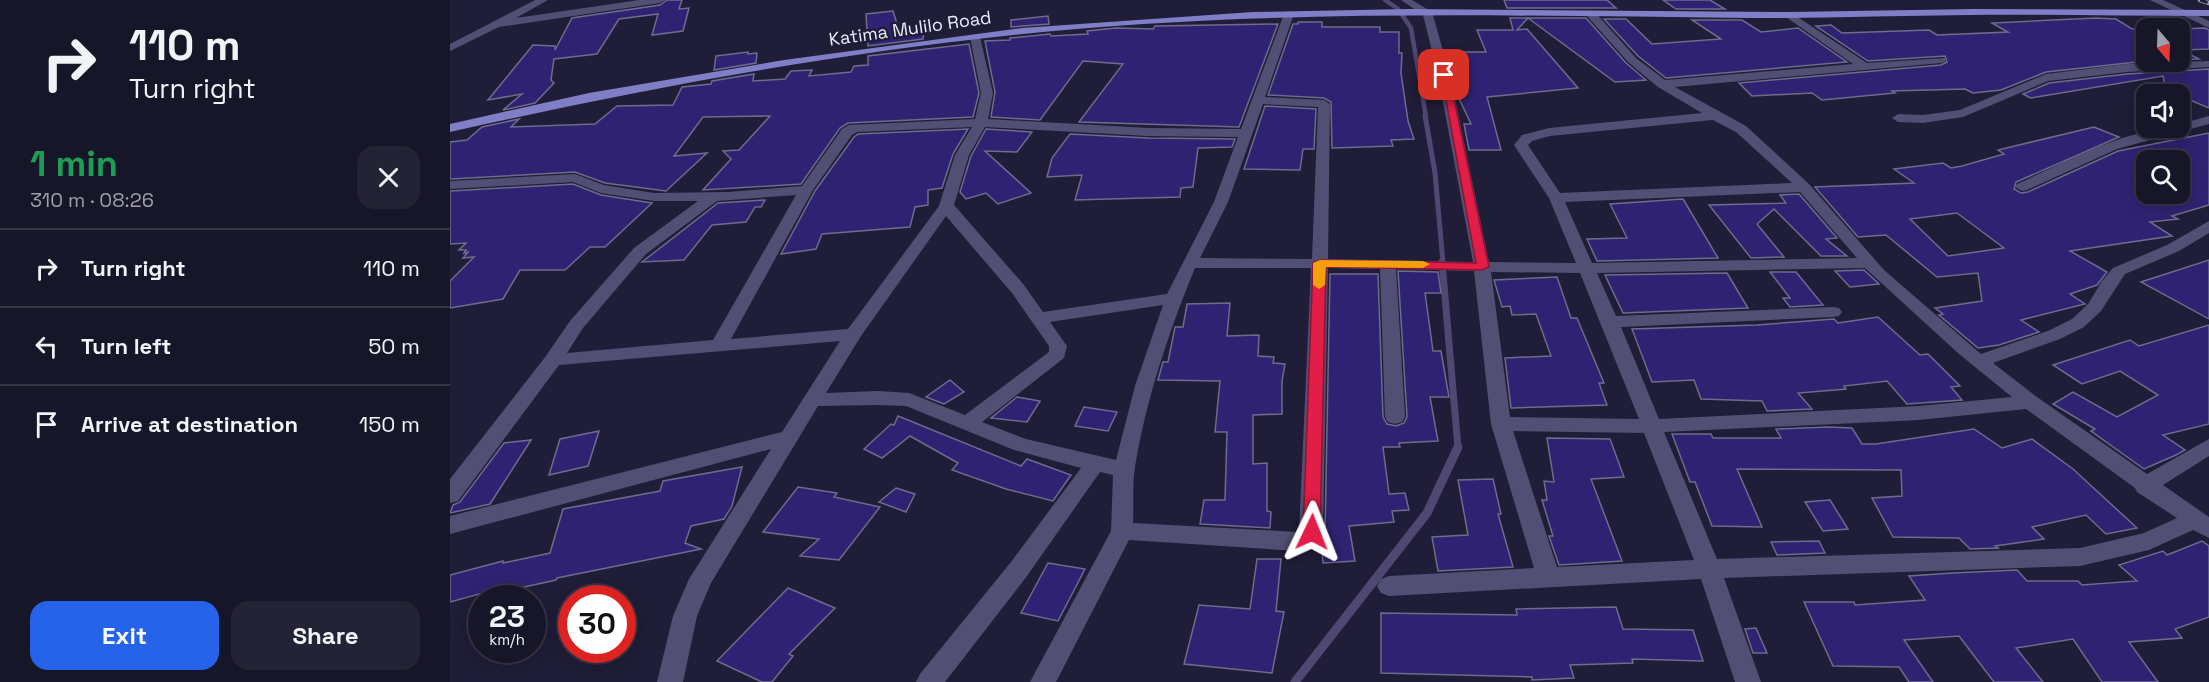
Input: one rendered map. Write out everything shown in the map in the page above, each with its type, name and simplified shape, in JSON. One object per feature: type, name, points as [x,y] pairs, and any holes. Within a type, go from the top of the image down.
[{"type":"main road","name":"Katima Mulilo Road","points":[[450,128],[589,97],[692,78],[975,37],[1141,21],[1394,12],[1790,15],[2179,8],[2209,13]]},
{"type":"street","points":[[450,48],[543,0]]},
{"type":"street","points":[[496,24],[660,0]]},
{"type":"street","points":[[1406,0],[1425,12],[1444,75],[1482,267],[1501,424],[1548,578]]},
{"type":"street","points":[[2155,0],[2179,8],[2209,25]]},
{"type":"street","points":[[1042,682],[1122,531],[1124,469],[1145,386],[1174,298],[1189,262],[1221,202],[1289,14]]},
{"type":"street","points":[[1591,14],[1632,60],[1662,84],[1715,117],[1741,129],[1804,187],[1869,263],[1924,315],[1979,361],[2030,402],[2145,486],[2202,524]]},
{"type":"street","points":[[1790,15],[1864,66]]},
{"type":"street","points":[[670,682],[685,616],[701,579],[854,334],[946,206],[962,155],[981,123],[987,93],[975,37]]},
{"type":"street","points":[[1662,84],[1941,60]]},
{"type":"street","points":[[1898,118],[1923,119],[1963,113],[2046,78],[2127,68],[2209,64]]},
{"type":"street","points":[[1122,531],[1297,542],[1307,539],[1312,532],[1324,104],[1258,100]]},
{"type":"street","points":[[1715,117],[1549,132],[1527,138],[1521,146],[1556,198],[1610,322],[1709,569],[1748,682]]},
{"type":"street","points":[[2022,187],[2112,146],[2209,120]]},
{"type":"street","points":[[719,345],[806,190],[847,132],[854,128],[981,123],[1148,132],[1246,133]]},
{"type":"street","points":[[450,185],[546,177],[575,178],[602,189],[654,197],[806,190]]},
{"type":"street","points":[[1556,198],[1804,187]]},
{"type":"street","points":[[450,495],[553,360],[576,325],[640,251],[714,196]]},
{"type":"street","points":[[946,206],[1018,289],[1058,346],[1058,354],[966,424]]},
{"type":"street","points":[[1979,361],[2054,335],[2078,323],[2095,307],[2110,281],[2119,271],[2173,248],[2209,226]]},
{"type":"street","points":[[1189,262],[1586,268],[1869,263]]},
{"type":"street","points":[[1388,265],[1395,417]]},
{"type":"street","points":[[1038,318],[1174,298]]},
{"type":"street","points":[[1610,322],[1833,312]]},
{"type":"street","points":[[553,360],[854,334]]},
{"type":"street","points":[[813,400],[878,398],[909,400],[1021,446],[1124,469]]},
{"type":"street","points":[[1501,424],[1653,426],[1919,413],[2030,402]]},
{"type":"street","points":[[450,525],[791,437]]},
{"type":"street","points":[[2145,486],[2209,446]]},
{"type":"street","points":[[929,682],[1019,569],[1095,464]]},
{"type":"street","points":[[1389,586],[1709,569],[2080,557],[2149,541],[2202,524]]},
{"type":"building","points":[[667,0],[682,0],[679,9],[689,8],[683,31],[652,35],[658,14],[619,19],[597,54],[554,59],[551,80],[554,83],[535,103],[503,110],[522,94],[488,100],[533,45],[555,46],[555,50],[572,18],[660,5]]},
{"type":"building","points":[[1504,0],[1607,0],[1616,8],[1507,8]]},
{"type":"building","points":[[1663,0],[1710,0],[1725,9],[1676,9]]},
{"type":"building","points":[[893,11],[899,30],[924,27],[923,39],[868,46],[866,14]]},
{"type":"building","points":[[1048,16],[1049,24],[1011,27],[1011,20]]},
{"type":"building","points":[[1510,18],[1528,18],[1517,30],[1527,29],[1578,88],[1487,97],[1501,150],[1469,150],[1464,124],[1471,124],[1455,90],[1446,52],[1486,52],[1477,30],[1513,30]]},
{"type":"building","points":[[1528,18],[1586,18],[1626,63],[1646,80],[1615,82]]},
{"type":"building","points":[[1604,19],[1626,19],[1652,44],[1721,39],[1692,20],[1742,20],[1761,32],[1798,28],[1847,62],[1666,78],[1638,56]]},
{"type":"building","points":[[2116,19],[2132,29],[2136,29],[2136,62],[2046,72],[2001,90],[1973,93],[1965,89],[1892,91],[1895,93],[1822,100],[1812,93],[1752,96],[1739,83],[1941,65],[1947,62],[1945,56],[1868,61],[1816,26],[1831,25],[1842,33],[1929,30],[1937,35],[2008,32],[1992,23]]},
{"type":"building","points":[[1298,22],[1322,22],[1322,27],[1380,27],[1380,32],[1399,32],[1399,53],[1402,53],[1401,73],[1408,121],[1414,139],[1391,140],[1393,146],[1332,148],[1331,102],[1324,98],[1268,95],[1293,24],[1298,24]]},
{"type":"building","points":[[1278,24],[1239,127],[1079,122],[1123,64],[1083,61],[1040,120],[991,117],[995,92],[985,41],[1050,34],[1051,36],[1088,34],[1087,31],[1116,28],[1153,29],[1155,26]]},
{"type":"building","points":[[2190,29],[2209,30],[2209,49],[2190,50]]},
{"type":"building","points":[[969,44],[979,93],[973,117],[848,123],[840,128],[801,184],[703,190],[731,159],[723,151],[739,150],[770,116],[703,117],[674,156],[707,153],[666,191],[605,183],[575,172],[450,179],[450,142],[467,140],[482,127],[519,119],[511,127],[595,124],[617,106],[673,105],[682,87],[711,84],[712,81],[754,74],[753,81],[785,79],[791,71],[812,70],[809,76],[851,72],[854,66],[868,65],[868,56]]},
{"type":"building","points":[[748,52],[748,54],[757,53],[756,63],[714,70],[716,56]]},
{"type":"building","points":[[2209,69],[2209,108],[2190,100],[2190,84],[2165,84],[2163,76],[2031,98],[2023,94],[2049,83],[2127,74],[2190,72],[2190,70]]},
{"type":"building","points":[[1265,106],[1316,109],[1314,149],[1303,149],[1300,170],[1244,169]]},
{"type":"building","points":[[2094,127],[2119,137],[2016,182],[2014,189],[2021,193],[2028,192],[2118,151],[2209,133],[2209,205],[2172,216],[2178,219],[2150,222],[2172,236],[2070,251],[2107,272],[2097,285],[2070,294],[2085,304],[2021,320],[2039,332],[1999,345],[1978,348],[1939,315],[1943,314],[1935,308],[1982,301],[1978,273],[1937,277],[1886,235],[1858,237],[1815,187],[1914,183],[1894,169],[1943,163],[1951,168],[2004,154],[1998,150]],"holes":[[[1957,213],[2004,248],[1948,256],[1910,219]]]},
{"type":"building","points":[[968,129],[953,154],[942,188],[928,190],[928,205],[915,207],[910,227],[822,234],[816,249],[781,254],[815,191],[858,134]]},
{"type":"building","points":[[986,129],[1032,132],[1017,152],[985,151],[1031,193],[998,204],[986,193],[966,199],[960,192],[971,156]]},
{"type":"building","points":[[1070,134],[1235,139],[1232,147],[1198,148],[1193,187],[1181,188],[1180,197],[1075,200],[1082,175],[1047,177],[1052,158]]},
{"type":"building","points":[[573,184],[601,195],[652,203],[605,247],[590,247],[565,270],[520,270],[503,299],[450,308],[450,281],[474,257],[463,258],[468,252],[464,253],[466,250],[459,250],[466,243],[450,244],[450,191]]},
{"type":"building","points":[[1799,194],[1837,238],[1826,239],[1847,256],[1821,256],[1774,209],[1757,224],[1784,257],[1751,258],[1709,205],[1786,203],[1780,195]]},
{"type":"building","points":[[1683,199],[1718,258],[1597,261],[1587,239],[1627,238],[1610,204]]},
{"type":"building","points":[[765,200],[761,207],[755,207],[746,222],[712,225],[684,260],[642,262],[718,203]]},
{"type":"building","points":[[2209,260],[2209,319],[2141,282]]},
{"type":"building","points":[[1864,270],[1879,284],[1850,287],[1835,271]]},
{"type":"building","points":[[1398,271],[1438,272],[1441,293],[1425,293],[1433,351],[1441,351],[1449,397],[1430,397],[1438,441],[1399,443],[1400,447],[1383,447],[1389,494],[1405,493],[1409,510],[1392,511],[1394,522],[1349,526],[1355,561],[1323,563],[1321,540],[1325,532],[1330,274],[1378,274],[1383,417],[1387,424],[1396,426],[1404,423],[1407,417]]},
{"type":"building","points":[[1770,272],[1796,272],[1823,305],[1790,307],[1783,298],[1790,298]]},
{"type":"building","points":[[1727,273],[1748,308],[1623,313],[1605,275]]},
{"type":"building","points":[[1557,277],[1571,318],[1577,318],[1604,383],[1599,383],[1607,405],[1511,408],[1505,358],[1551,356],[1536,314],[1512,315],[1510,306],[1502,307],[1494,280]]},
{"type":"building","points":[[1230,303],[1227,336],[1259,335],[1258,356],[1274,357],[1273,363],[1285,364],[1282,381],[1282,414],[1253,415],[1253,464],[1267,463],[1267,511],[1271,512],[1270,528],[1200,524],[1204,500],[1225,500],[1227,432],[1215,432],[1220,381],[1158,380],[1163,362],[1168,362],[1175,327],[1183,327],[1187,304]]},
{"type":"building","points":[[1878,317],[1920,355],[1928,354],[1960,386],[1951,387],[1962,400],[1907,404],[1887,381],[1844,386],[1846,389],[1798,393],[1812,409],[1767,411],[1762,401],[1701,399],[1694,380],[1652,382],[1632,329],[1757,325],[1834,319],[1838,323]]},
{"type":"building","points":[[2209,325],[2209,424],[2163,435],[2185,450],[2176,455],[2144,469],[2091,431],[2095,429],[2053,404],[2073,392],[2117,417],[2158,395],[2120,371],[2082,384],[2053,365],[2130,340],[2139,346]]},
{"type":"building","points":[[950,380],[964,392],[944,404],[926,397]]},
{"type":"building","points":[[1017,397],[1040,401],[1027,422],[991,418]]},
{"type":"building","points":[[1084,407],[1117,412],[1108,431],[1075,426]]},
{"type":"building","points":[[898,416],[1021,466],[1027,459],[1071,475],[1053,501],[1006,489],[952,470],[958,463],[910,436],[882,458],[864,449],[891,424],[894,425]]},
{"type":"building","points":[[1852,428],[1862,444],[1876,444],[1974,429],[2002,448],[2032,439],[2073,469],[2137,528],[2106,534],[2086,515],[2032,527],[2044,539],[1995,546],[1998,548],[1970,549],[1959,538],[1893,537],[1872,498],[1902,496],[1901,470],[1737,469],[1762,527],[1712,526],[1695,482],[1690,482],[1672,434],[1711,434],[1713,438],[1781,438],[1776,429]]},
{"type":"building","points":[[599,431],[588,466],[549,475],[560,439]]},
{"type":"building","points":[[1547,438],[1610,439],[1624,477],[1591,479],[1622,561],[1559,565],[1549,536],[1553,536],[1542,500],[1547,500],[1544,481],[1554,482]]},
{"type":"building","points":[[531,440],[490,504],[450,513],[453,505],[460,502],[504,443]]},
{"type":"building","points":[[742,467],[732,506],[724,519],[691,526],[685,543],[701,549],[557,578],[533,585],[468,585],[468,597],[450,602],[450,575],[503,561],[503,563],[550,553],[563,509],[660,491],[663,481]]},
{"type":"building","points":[[1493,479],[1501,514],[1498,514],[1513,567],[1438,571],[1432,537],[1468,535],[1458,480]]},
{"type":"building","points":[[798,487],[837,493],[834,497],[880,507],[839,560],[800,556],[819,539],[763,532]]},
{"type":"building","points":[[896,488],[915,494],[906,512],[879,502]]},
{"type":"building","points":[[1830,500],[1848,529],[1823,531],[1805,502]]},
{"type":"building","points":[[1819,541],[1825,553],[1777,555],[1771,542]]},
{"type":"building","points":[[2202,541],[2209,546],[2209,617],[2175,629],[2182,638],[2129,642],[2158,682],[2102,682],[2073,639],[2016,648],[2043,682],[1994,682],[1959,636],[1904,640],[1933,682],[1909,682],[1899,667],[1833,666],[1804,602],[1854,602],[1855,605],[1925,600],[1909,576],[1953,573],[2017,570],[2027,581],[2078,581],[2082,585],[2137,581],[2119,565],[2163,551],[2167,555]]},
{"type":"building","points":[[1257,559],[1281,559],[1276,611],[1284,612],[1272,673],[1184,664],[1199,605],[1250,609]]},
{"type":"building","points":[[1048,563],[1085,569],[1058,621],[1021,613]]},
{"type":"building","points":[[788,588],[835,608],[789,654],[793,656],[772,682],[762,682],[717,661]]},
{"type":"building","points":[[1616,607],[1623,629],[1693,630],[1703,661],[1632,659],[1633,663],[1570,665],[1574,678],[1532,680],[1532,677],[1381,673],[1381,613],[1517,615],[1516,609]]},
{"type":"building","points":[[1756,628],[1767,653],[1753,653],[1745,629]]},
{"type":"waterway","points":[[1385,0],[1398,9],[1411,28],[1426,117]]},
{"type":"waterway","points":[[1425,115],[1435,173],[1443,263]]},
{"type":"waterway","points":[[1442,262],[1458,447]]},
{"type":"waterway","points":[[1295,682],[1427,513],[1458,447]]},
{"type":"railway","points":[[2200,0],[2209,3]]},
{"type":"slow traffic","points":[[1319,285],[1320,263],[1423,264]]},
{"type":"route","points":[[1312,532],[1320,263],[1434,264],[1482,267],[1444,75]]}]
